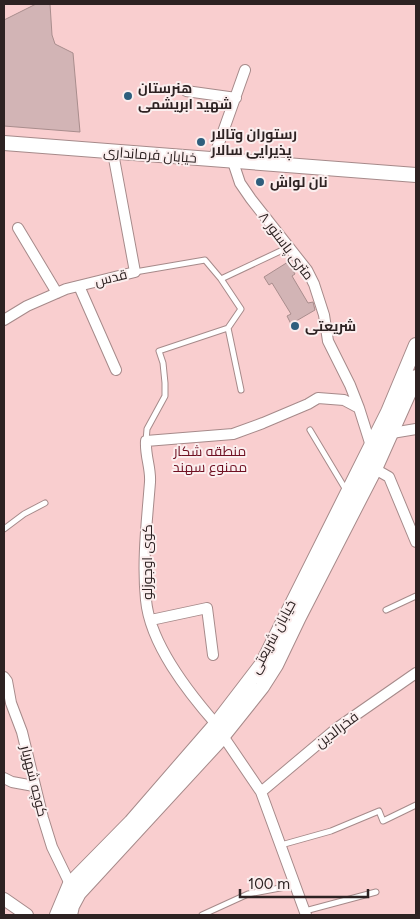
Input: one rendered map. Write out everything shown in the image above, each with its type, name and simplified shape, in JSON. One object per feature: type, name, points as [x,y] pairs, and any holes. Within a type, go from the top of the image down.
[{"type":"main road","name":"خیابان فرمانداری","points":[[4,143],[113,153],[416,175]]},
{"type":"main road","name":"خیابان شریعتی","points":[[58,915],[70,884],[262,687],[276,665],[298,617],[348,493],[416,345]]},
{"type":"main road","name":"خیابان شریعتی","points":[[320,563],[375,469],[416,377]]},
{"type":"main road","name":"خیابان شریعتی","points":[[71,915],[72,906],[80,894],[220,730]]},
{"type":"main road","points":[[58,915],[71,915]]},
{"type":"street","points":[[213,160],[245,70]]},
{"type":"street","points":[[186,91],[236,98]]},
{"type":"street","name":"قدس","points":[[4,320],[27,306],[57,293],[135,272],[113,153]]},
{"type":"street","name":"۸ متری پاستور","points":[[233,162],[240,183],[245,191],[307,270],[314,284],[324,316],[328,341],[359,408],[371,446]]},
{"type":"street","points":[[18,228],[57,293]]},
{"type":"street","points":[[79,286],[116,370]]},
{"type":"street","points":[[146,441],[232,434],[263,423],[318,398],[344,400],[359,408]]},
{"type":"street","points":[[392,433],[416,429]]},
{"type":"street","name":"کوی اوجوزلو","points":[[146,441],[145,453],[150,479],[145,545],[146,601],[152,627],[167,657],[196,701],[220,730],[260,792],[282,845],[306,913]]},
{"type":"street","points":[[375,469],[389,477],[416,542]]},
{"type":"street","points":[[151,620],[208,608],[213,655]]},
{"type":"street","name":"فخرالدین","points":[[260,792],[337,728],[416,673]]},
{"type":"street","name":"کوچه شهریار","points":[[4,677],[7,681],[22,732],[34,786],[52,847],[70,884]]},
{"type":"street","points":[[4,778],[12,782],[34,786]]},
{"type":"street","points":[[4,899],[27,915]]},
{"type":"lane","points":[[221,279],[289,247]]},
{"type":"lane","points":[[135,272],[205,260],[221,279],[240,309],[228,328],[159,352],[163,363],[164,396],[147,429],[146,441]]},
{"type":"lane","points":[[228,328],[241,390]]},
{"type":"lane","points":[[310,430],[348,493]]},
{"type":"lane","points":[[4,529],[24,514],[45,503]]},
{"type":"lane","points":[[386,610],[416,596]]},
{"type":"lane","points":[[282,845],[332,831],[379,811],[383,821],[416,805]]},
{"type":"lane","points":[[202,915],[248,894],[296,885]]},
{"type":"lane","points":[[306,913],[376,892]]},
{"type":"green space","name":"منطقه شکار ممنوع سهند","points":[[4,4],[416,4],[416,915],[4,915]]},
{"type":"building","points":[[36,4],[50,4],[52,35],[55,44],[73,53],[80,132],[4,126],[4,20]]},
{"type":"building","points":[[288,262],[295,274],[292,276],[308,303],[313,302],[315,310],[291,324],[287,316],[291,314],[272,283],[269,285],[264,277]]},
{"type":"place","name":"هنرستان شهید ابریشمی","points":[[128,96]]},
{"type":"place","name":"رستوران وتالار پذیرایی سالار","points":[[201,142]]},
{"type":"place","name":"نان لواش","points":[[260,182]]},
{"type":"place","name":"شریعتی","points":[[295,326]]}]
